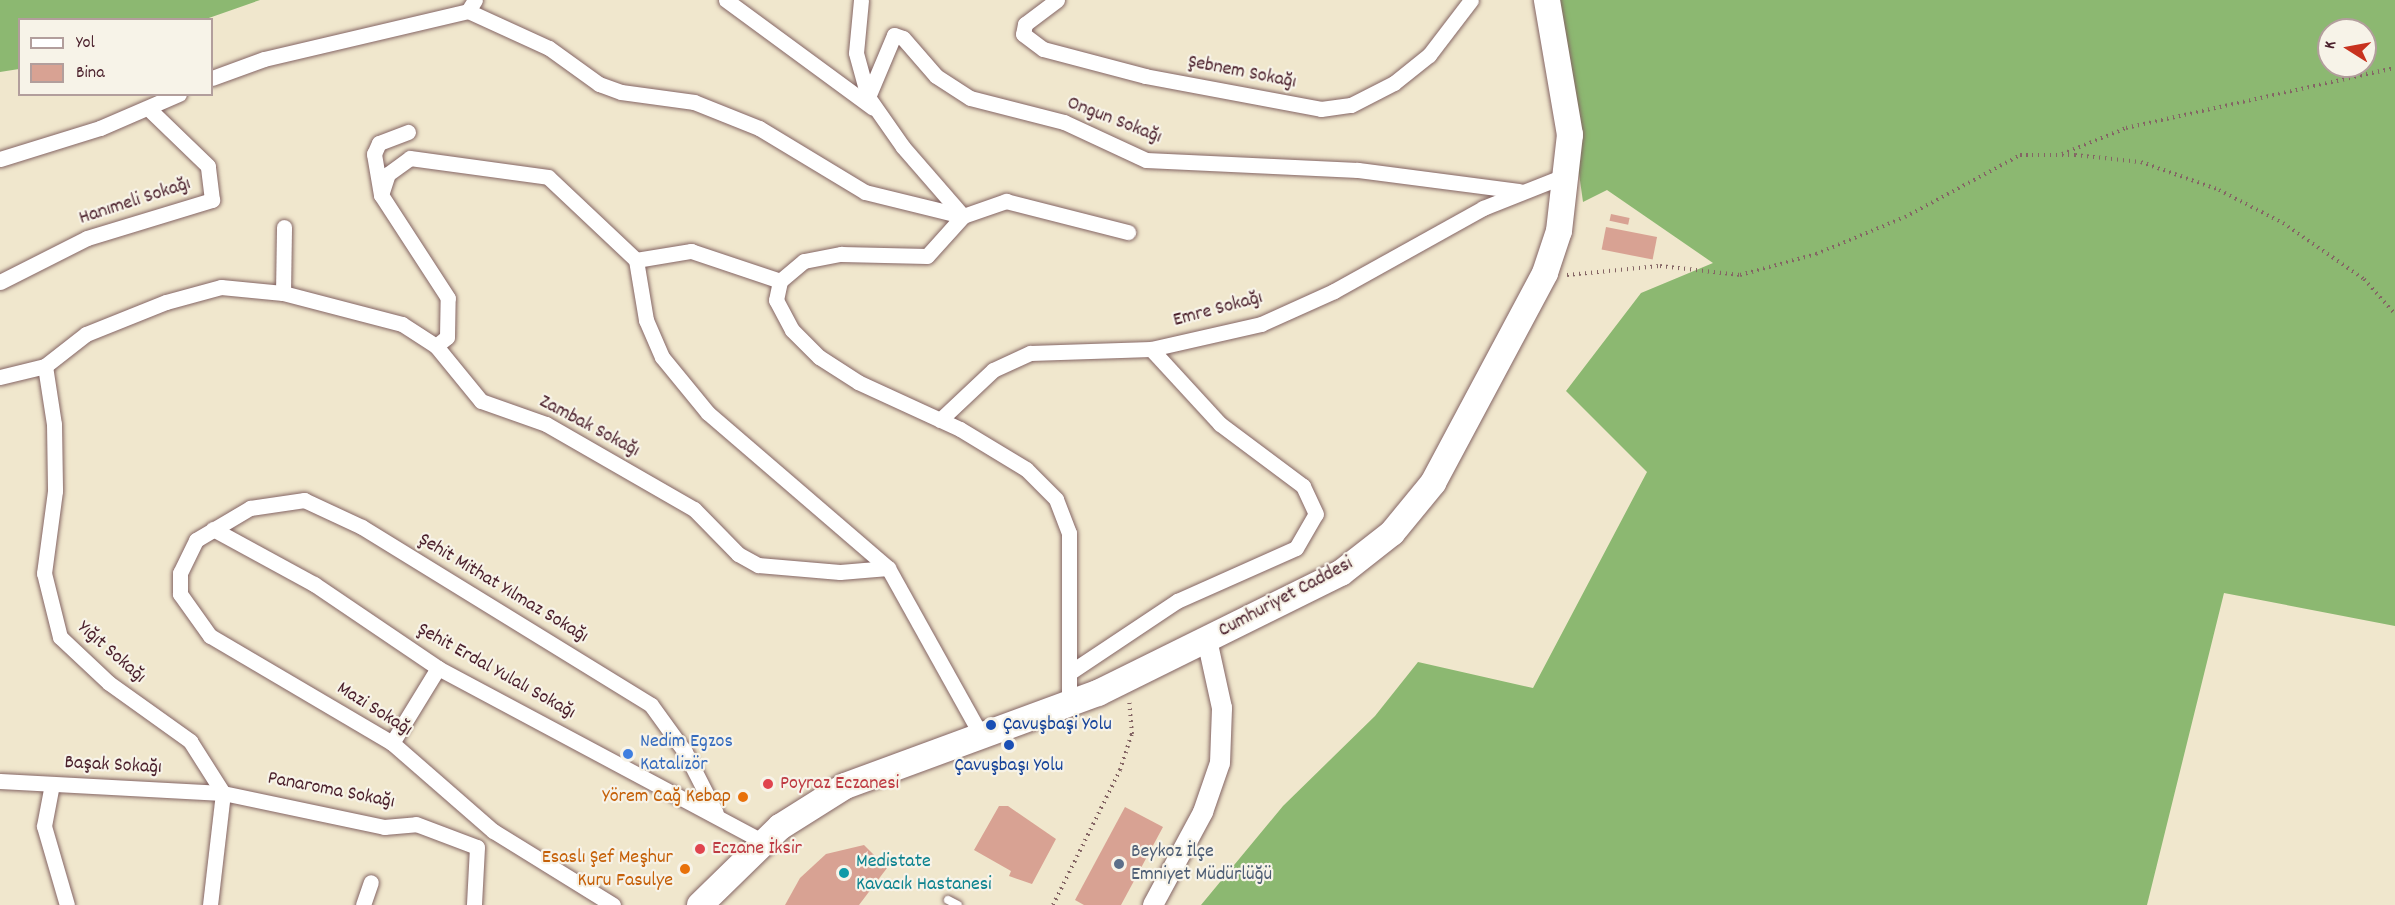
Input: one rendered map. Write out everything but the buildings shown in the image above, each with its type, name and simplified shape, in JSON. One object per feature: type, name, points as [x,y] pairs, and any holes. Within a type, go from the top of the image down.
[{"type":"main road","name":"Cumhuriyet Caddesi","points":[[700,905],[764,842],[845,786],[980,733],[1069,704],[1123,681],[1341,573],[1392,533],[1433,483],[1545,273],[1569,174],[1570,135],[1547,0]]},
{"type":"street","points":[[726,0],[878,111]]},
{"type":"street","points":[[861,0],[856,53],[868,97],[963,216]]},
{"type":"street","name":"Şebnem Sokağı","points":[[1058,0],[1025,24],[1023,34],[1043,49],[1145,76],[1321,109],[1351,105],[1394,83],[1428,55],[1471,0]]},
{"type":"street","points":[[213,78],[264,59],[471,6],[549,48],[599,84],[621,92],[694,102],[759,128],[865,192],[963,216]]},
{"type":"street","name":"Ongun Sokağı","points":[[868,97],[894,35],[903,38],[936,76],[970,98],[1064,122],[1146,160],[1358,170],[1519,191]]},
{"type":"street","points":[[0,159],[150,110],[175,96]]},
{"type":"street","name":"Hanımeli Sokağı","points":[[0,282],[87,238],[213,200],[208,166],[150,110]]},
{"type":"street","points":[[408,132],[379,143],[374,154],[381,195],[448,298],[447,337],[436,346]]},
{"type":"street","points":[[381,195],[388,174],[410,158],[548,177],[636,260],[646,320],[662,357],[708,413],[888,568],[980,733]]},
{"type":"street","name":"Emre Sokağı","points":[[940,420],[993,370],[1030,353],[1151,349],[1260,324],[1334,291],[1519,191],[1569,174]]},
{"type":"street","points":[[1069,704],[1069,533],[1056,499],[1026,469],[940,420],[858,382],[819,357],[792,330],[776,300],[780,281],[804,261],[841,254],[927,256],[963,216],[1006,201],[1128,232]]},
{"type":"street","points":[[283,292],[284,227]]},
{"type":"street","points":[[636,260],[691,251],[780,281]]},
{"type":"street","name":"Zambak Sokağı","points":[[45,366],[86,334],[166,302],[221,287],[283,292],[402,324],[436,346],[481,400],[546,424],[684,503],[758,565],[840,572],[888,568]]},
{"type":"street","points":[[1069,673],[1178,601],[1296,548],[1316,514],[1303,486],[1220,424],[1151,349]]},
{"type":"street","points":[[0,377],[45,366]]},
{"type":"street","name":"Yığıt Sokağı","points":[[45,366],[54,424],[55,491],[44,573],[60,637],[108,682],[190,741],[223,793]]},
{"type":"street","name":"Şehit Mithat Yılmaz Sokağı","points":[[213,529],[250,508],[304,500],[362,527],[651,705],[685,752],[716,813]]},
{"type":"street","name":"Şehit Erdal Yulalı Sokağı","points":[[213,529],[314,584],[438,668],[716,813],[764,842]]},
{"type":"street","name":"Mazi Sokağı","points":[[213,529],[196,540],[180,573],[180,594],[210,636],[392,743],[493,831],[613,905]]},
{"type":"street","points":[[1153,905],[1203,812],[1220,763],[1222,708],[1207,640]]},
{"type":"street","points":[[392,743],[438,668]]},
{"type":"street","name":"Başak Sokağı","points":[[0,781],[223,793]]},
{"type":"street","points":[[52,784],[44,826],[67,905]]},
{"type":"street","points":[[210,905],[223,793]]},
{"type":"street","name":"Panaroma Sokağı","points":[[223,793],[384,827],[416,824],[477,847]]},
{"type":"street","points":[[474,905],[477,847],[493,831]]},
{"type":"street","points":[[363,905],[370,882]]},
{"type":"lane","points":[[948,900],[958,905]]},
{"type":"path","points":[[2060,155],[2126,128],[2395,68]]},
{"type":"path","points":[[1545,273],[1586,277],[1660,266],[1740,275],[1816,254],[1905,217],[2020,155],[2060,155],[2141,162],[2219,190],[2283,223],[2364,279],[2395,314]]},
{"type":"path","points":[[1053,905],[1132,734],[1133,710],[1123,681]]},
{"type":"green space","points":[[0,0],[260,0],[209,18],[18,18],[18,69],[0,72]]},
{"type":"green space","points":[[1555,0],[2395,0],[2395,626],[2224,593],[2147,905],[1201,905],[1283,806],[1375,716],[1418,662],[1533,688],[1647,472],[1566,391],[1641,293],[1713,263],[1607,190],[1583,202]]},
{"type":"place","name":"Çavuşbaşi Yolu","points":[[991,725]]},
{"type":"place","name":"Çavuşbaşı Yolu","points":[[1009,745]]},
{"type":"place","name":"Nedim Egzos Katalizör","points":[[628,754]]},
{"type":"place","name":"Poyraz Eczanesi","points":[[768,784]]},
{"type":"place","name":"Yörem Cağ Kebap","points":[[743,797]]},
{"type":"place","name":"Eczane İksir","points":[[700,849]]},
{"type":"place","name":"Beykoz İlçe Emniyet Müdürlüğü","points":[[1119,864]]},
{"type":"place","name":"Esaslı Şef Meşhur Kuru Fasulye","points":[[685,869]]},
{"type":"place","name":"Medistate Kavacık Hastanesi","points":[[844,873]]}]
